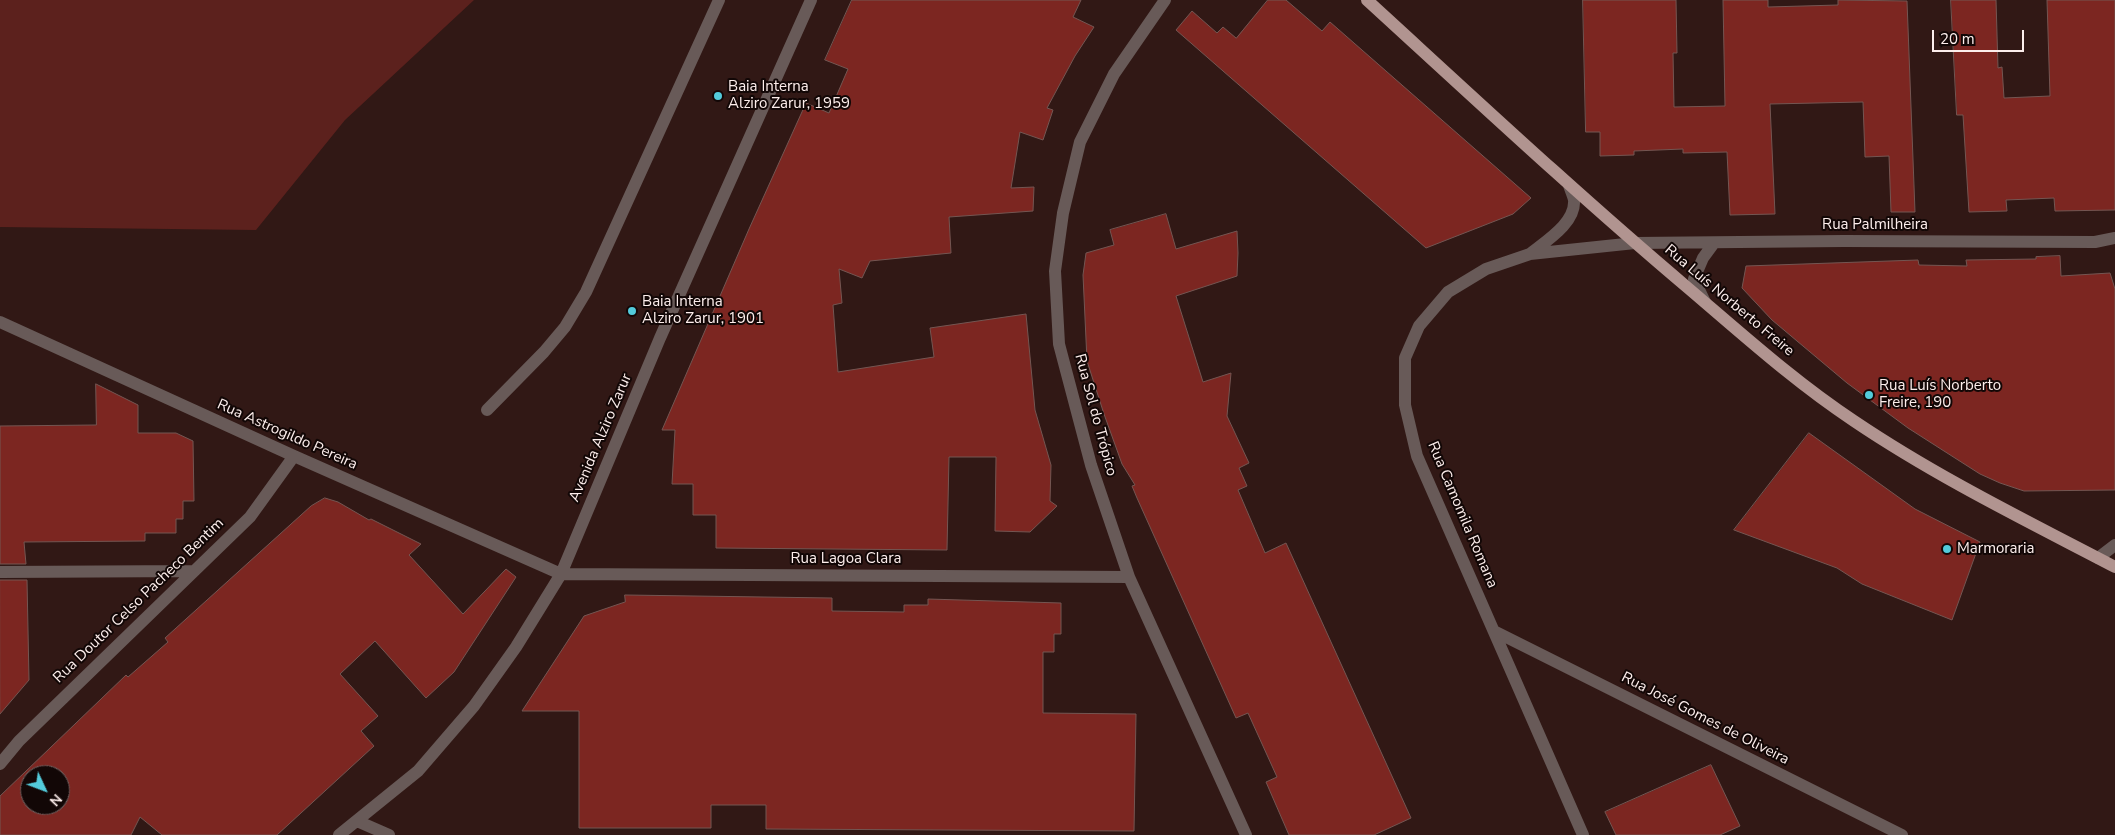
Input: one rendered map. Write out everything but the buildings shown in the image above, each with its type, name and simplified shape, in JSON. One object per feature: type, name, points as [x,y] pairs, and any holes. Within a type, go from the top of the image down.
[{"type":"main road","name":"Rua Luís Norberto Freire","points":[[1367,0],[1636,243],[1774,360],[1853,420],[1922,464],[2115,567]]},
{"type":"street","points":[[487,410],[544,352],[565,327],[586,292],[719,0]]},
{"type":"street","name":"Avenida Alziro Zarur","points":[[340,835],[418,771],[474,706],[516,647],[562,574],[660,338],[811,0]]},
{"type":"street","name":"Rua Sol do Trópico","points":[[1165,0],[1114,74],[1080,142],[1063,213],[1055,271],[1059,344],[1090,465],[1129,577],[1246,835]]},
{"type":"street","name":"Rua Camomila Romana","points":[[1530,254],[1558,230],[1572,214],[1574,200],[1569,184]]},
{"type":"street","name":"Rua Palmilheira","points":[[1636,243],[1844,241],[2095,242],[2115,238]]},
{"type":"street","name":"Rua Camomila Romana","points":[[1583,835],[1416,456],[1405,405],[1405,358],[1418,326],[1448,292],[1486,269],[1530,254],[1636,243]]},
{"type":"street","points":[[1705,302],[1694,279],[1703,258],[1714,243]]},
{"type":"street","name":"Rua Astrogildo Pereira","points":[[0,322],[294,456],[562,574]]},
{"type":"street","name":"Rua Doutor Celso Pacheco Bentim","points":[[0,764],[19,741],[250,516],[294,456]]},
{"type":"street","points":[[2098,558],[2115,545]]},
{"type":"street","points":[[0,572],[194,571]]},
{"type":"street","name":"Rua Lagoa Clara","points":[[562,574],[1129,577]]},
{"type":"street","name":"Rua José Gomes de Oliveira","points":[[1494,631],[1902,835]]},
{"type":"street","points":[[357,820],[389,835]]},
{"type":"shaded area","points":[[0,0],[474,0],[345,120],[256,230],[0,227]]},
{"type":"place","name":"Baia Interna Alziro Zarur, 1959","points":[[718,96]]},
{"type":"place","name":"Baia Interna Alziro Zarur, 1901","points":[[632,311]]},
{"type":"place","name":"Rua Luís Norberto Freire, 190","points":[[1869,395]]},
{"type":"place","name":"Marmoraria","points":[[1947,549]]}]
